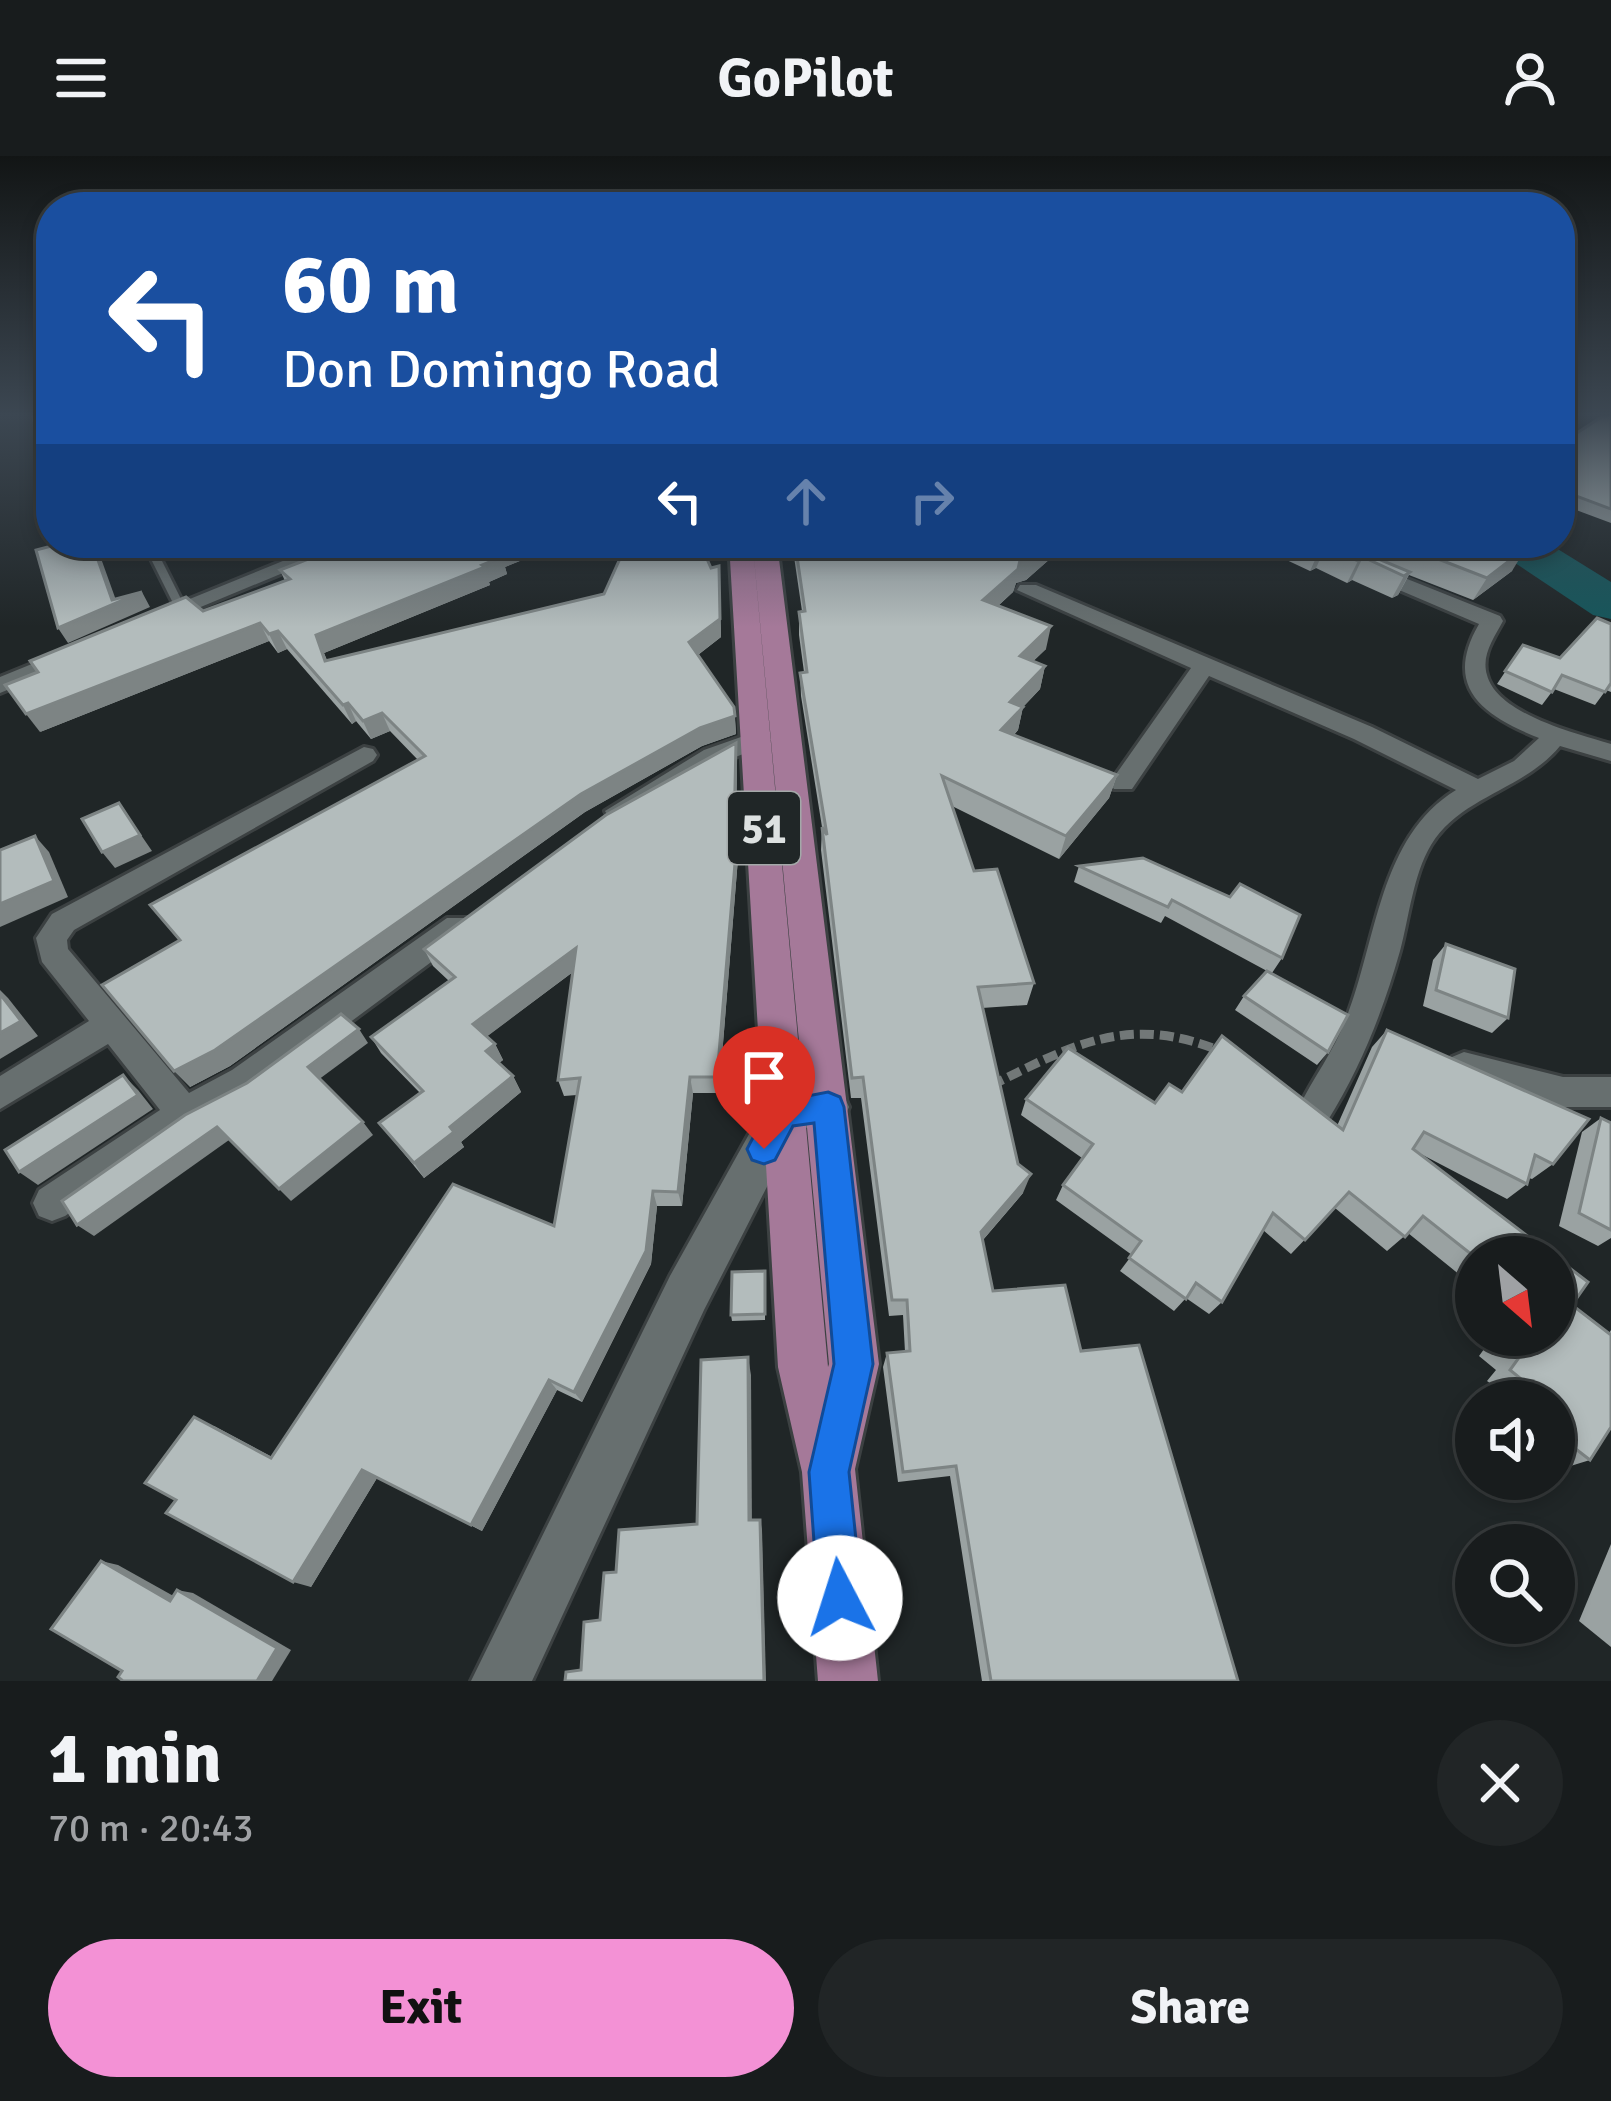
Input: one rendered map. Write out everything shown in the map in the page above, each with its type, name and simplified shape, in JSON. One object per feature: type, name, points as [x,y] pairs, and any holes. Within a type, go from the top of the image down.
[{"type":"main road","name":"51","points":[[742,558],[758,739],[806,1110]]},
{"type":"main road","name":"51","points":[[766,558],[806,1110],[803,1367],[829,1472],[848,1681]]},
{"type":"main road","points":[[500,1681],[687,1293],[806,1110]]},
{"type":"street","points":[[140,625],[306,558]]},
{"type":"street","points":[[1337,558],[1492,620],[1475,642],[1469,666],[1474,684],[1522,721],[1611,753]]},
{"type":"street","points":[[1028,590],[1416,757],[1474,788]]},
{"type":"street","points":[[0,686],[100,642]]},
{"type":"street","points":[[1123,783],[1205,664]]},
{"type":"street","points":[[1316,1109],[1346,1063],[1364,1023],[1415,847],[1435,817],[1474,788],[1539,758],[1554,736]]},
{"type":"street","points":[[598,823],[673,777],[758,739]]},
{"type":"street","points":[[184,1113],[53,953],[55,929],[364,755]]},
{"type":"street","points":[[52,1203],[184,1113],[244,1081],[490,902]]},
{"type":"street","points":[[1364,1023],[1398,1040]]},
{"type":"street","points":[[0,1094],[112,1024]]},
{"type":"street","points":[[1433,1056],[1517,1083],[1563,1092],[1611,1092]]},
{"type":"lane","points":[[156,558],[180,607]]},
{"type":"path","points":[[977,1092],[1104,1033],[1151,1030],[1199,1040],[1230,1056]]},
{"type":"building","points":[[1575,485],[1611,485],[1611,509],[1575,496]]},
{"type":"building","points":[[38,558],[97,558],[112,600],[142,592],[58,628]]},
{"type":"building","points":[[311,558],[500,558],[316,635],[325,661],[604,594],[620,558],[707,558],[711,568],[719,566],[720,619],[689,642],[734,707],[735,716],[700,728],[581,794],[215,1050],[174,1071],[102,985],[180,940],[150,905],[425,756],[382,713],[363,721],[348,703],[343,705],[278,631],[269,634],[260,623],[26,714],[5,685],[38,672],[30,661],[186,597],[203,611],[290,579],[280,570]]},
{"type":"building","points":[[797,558],[1031,558],[1020,560],[1018,569],[983,600],[1051,626],[1020,656],[1045,666],[1010,702],[1023,707],[1001,730],[1117,775],[1066,836],[942,776],[974,871],[997,869],[1034,983],[978,987],[1018,1164],[1031,1174],[981,1232],[993,1291],[1065,1285],[1081,1351],[1139,1345],[1238,1681],[991,1681],[956,1466],[903,1472],[887,1353],[910,1351],[907,1300],[892,1300],[863,1077],[852,1078],[822,827],[827,835],[800,673],[807,672],[799,612],[805,611]]},
{"type":"building","points":[[1365,558],[1410,572],[1404,576]]},
{"type":"building","points":[[1436,558],[1513,558],[1487,578]]},
{"type":"building","points":[[1597,618],[1611,624],[1611,683],[1605,692],[1562,675],[1552,692],[1505,671],[1523,645],[1560,658]]},
{"type":"building","points":[[736,743],[734,831],[738,828],[717,1077],[690,1077],[678,1192],[653,1191],[646,1251],[574,1392],[549,1380],[471,1525],[362,1470],[293,1582],[166,1513],[176,1500],[145,1483],[194,1417],[271,1458],[453,1184],[554,1226],[580,1078],[558,1080],[576,948],[473,1024],[495,1044],[486,1051],[513,1076],[414,1163],[379,1123],[423,1091],[371,1037],[455,977],[424,949],[606,815]]},
{"type":"building","points":[[119,803],[140,835],[102,852],[82,819]]},
{"type":"building","points":[[35,836],[54,881],[0,904],[0,850]]},
{"type":"building","points":[[1143,858],[1230,897],[1240,884],[1300,915],[1282,958],[1172,900],[1168,907],[1079,866]]},
{"type":"building","points":[[1446,944],[1515,969],[1508,1018],[1436,990]]},
{"type":"building","points":[[1267,971],[1348,1015],[1328,1052],[1244,996]]},
{"type":"building","points":[[0,994],[21,1021],[0,1033]]},
{"type":"building","points":[[341,1014],[359,1029],[308,1067],[363,1122],[279,1189],[217,1127],[77,1225],[62,1201],[185,1115],[247,1083]]},
{"type":"building","points":[[1387,1030],[1589,1119],[1553,1164],[1535,1155],[1527,1184],[1424,1132],[1413,1149],[1527,1236],[1455,1236],[1455,1241],[1423,1216],[1405,1237],[1349,1192],[1305,1240],[1273,1213],[1222,1302],[1196,1283],[1186,1299],[1129,1258],[1141,1241],[1063,1185],[1093,1144],[1026,1099],[1068,1048],[1155,1103],[1169,1084],[1182,1092],[1222,1036],[1343,1130]]},
{"type":"building","points":[[123,1075],[138,1095],[19,1172],[5,1150]]},
{"type":"building","points":[[1601,1118],[1611,1123],[1611,1230],[1579,1213]]},
{"type":"building","points":[[765,1271],[765,1314],[731,1315],[732,1272]]},
{"type":"building","points":[[1575,1272],[1588,1282],[1575,1301]]},
{"type":"building","points":[[1575,1307],[1611,1335],[1611,1427],[1590,1460],[1575,1448],[1575,1380],[1519,1380],[1510,1370],[1518,1359],[1515,1356],[1575,1356]]},
{"type":"building","points":[[748,1357],[749,1520],[760,1520],[764,1681],[565,1681],[566,1672],[581,1670],[584,1622],[600,1620],[604,1573],[616,1572],[619,1530],[697,1524],[701,1360]]},
{"type":"building","points":[[101,1561],[170,1601],[177,1590],[277,1648],[257,1681],[123,1681],[118,1677],[122,1671],[51,1629]]},
{"type":"waterway","points":[[1539,558],[1611,604]]},
{"type":"route","points":[[764,1149],[783,1113],[828,1107],[854,1364],[829,1472],[840,1598]]}]
